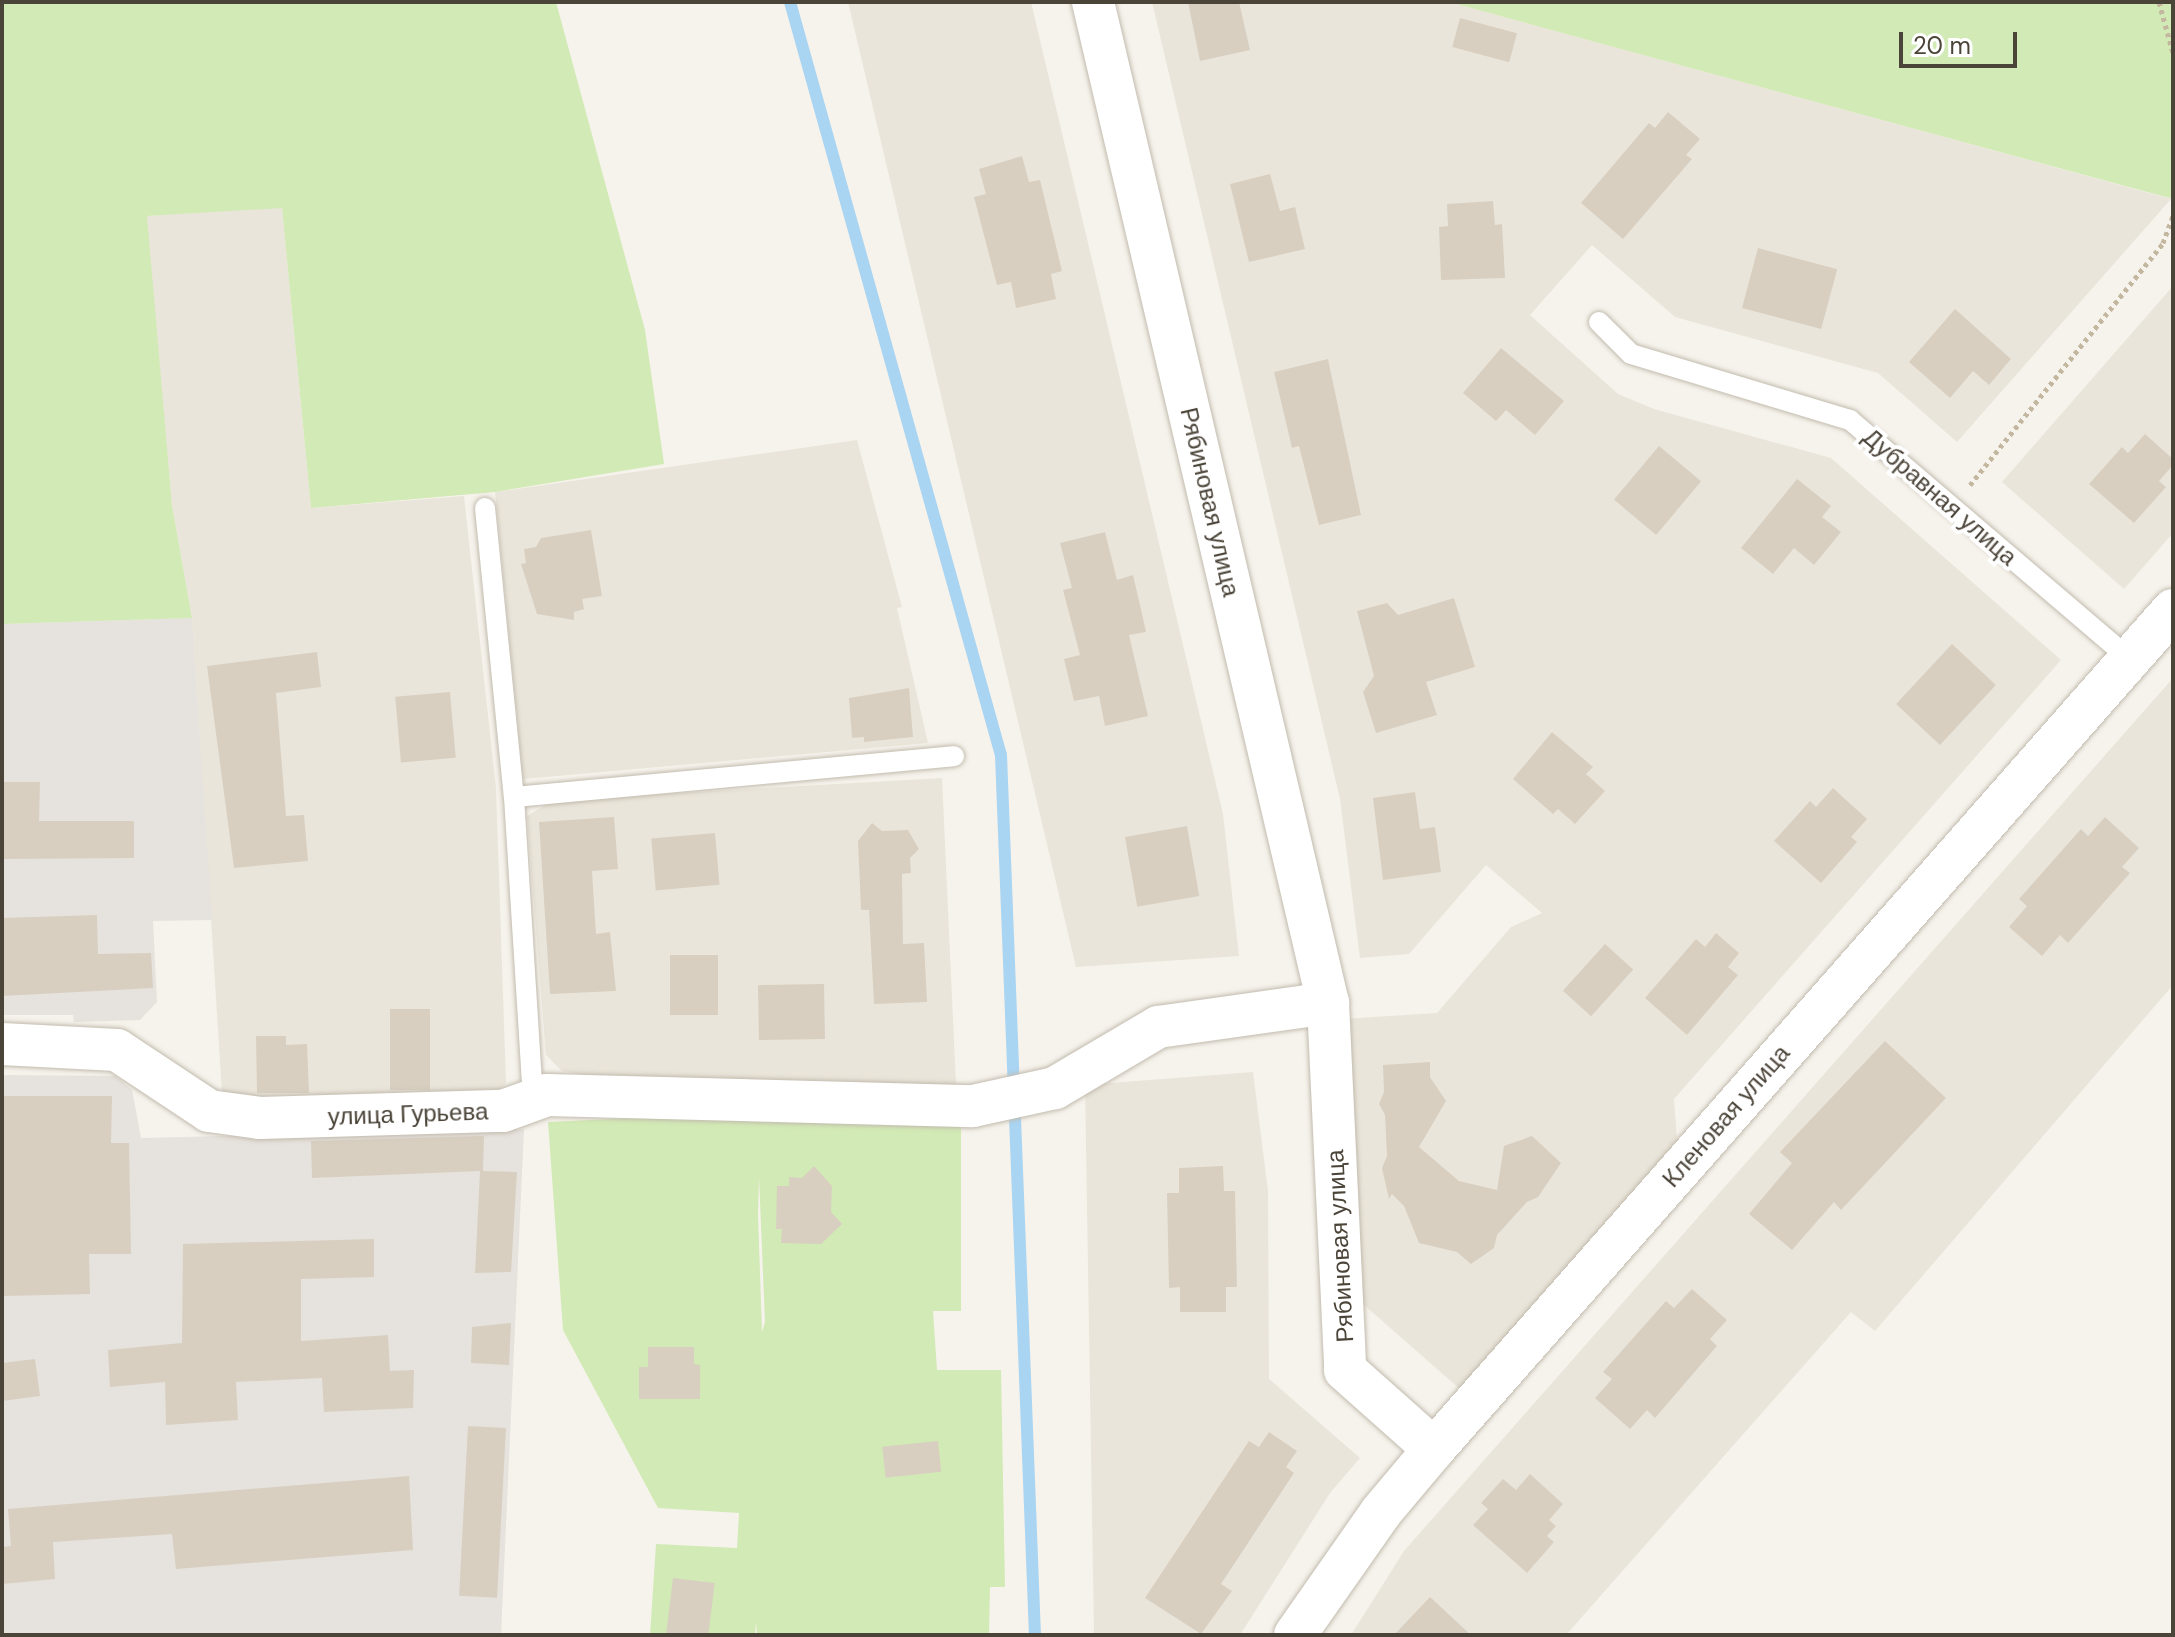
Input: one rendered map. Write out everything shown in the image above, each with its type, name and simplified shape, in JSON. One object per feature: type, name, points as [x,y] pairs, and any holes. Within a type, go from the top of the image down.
[{"type":"street","name":"Рябиновая улица","points":[[1093,2],[1328,1003],[1345,1370],[1434,1449]]},
{"type":"street","name":"Кленовая улица","points":[[1295,1635],[1381,1512],[1434,1449],[2173,610]]},
{"type":"street","name":"улица Гурьева","points":[[2,1044],[117,1050],[209,1111],[260,1118],[503,1111],[547,1095],[973,1106],[1055,1088],[1158,1027],[1328,1003]]},
{"type":"lane","name":"Дубравная улица","points":[[1599,322],[1631,354],[1850,420],[2129,658]]},
{"type":"lane","points":[[485,508],[514,797],[533,1100]]},
{"type":"lane","points":[[514,797],[954,756]]},
{"type":"path","points":[[2159,2],[2173,53]]},
{"type":"path","points":[[1952,507],[2163,243],[2173,215]]},
{"type":"shaded area","points":[[848,2],[1031,2],[1223,814],[1239,956],[1076,967]]},
{"type":"shaded area","points":[[1152,2],[1449,2],[2171,199],[1957,442],[1878,373],[1675,317],[1592,245],[1530,315],[1618,394],[1654,409],[1831,458],[2061,660],[1674,1099],[1677,1141],[1461,1390],[1347,1290],[1326,1020],[1437,1013],[1511,927],[1542,913],[1486,865],[1409,954],[1360,958],[1340,799]]},
{"type":"shaded area","points":[[282,207],[311,508],[464,496],[496,788],[506,1083],[490,1099],[232,1103],[222,1093],[192,618],[172,505],[146,216]]},
{"type":"shaded area","points":[[2173,286],[2173,533],[2124,589],[2002,482]]},
{"type":"shaded area","points":[[857,440],[902,607],[897,608],[928,743],[523,779],[495,492]]},
{"type":"shaded area","points":[[192,618],[212,920],[153,921],[157,1002],[140,1020],[74,1022],[73,1015],[2,1015],[2,624]]},
{"type":"shaded area","points":[[2173,678],[2173,985],[1875,1331],[1851,1312],[1566,1635],[1351,1635],[1404,1551]]},
{"type":"shaded area","points":[[942,778],[956,1085],[646,1086],[562,1071],[546,1055],[527,816],[554,800]]},
{"type":"shaded area","points":[[1253,1072],[1268,1191],[1269,1379],[1360,1458],[1330,1493],[1240,1635],[1094,1635],[1085,1085]]},
{"type":"shaded area","points":[[2,1075],[115,1076],[132,1090],[141,1138],[524,1129],[501,1635],[2,1635]]},
{"type":"green space","points":[[2,2],[556,2],[645,330],[664,464],[495,492],[311,508],[282,208],[147,216],[172,505],[192,618],[2,624]]},
{"type":"green space","points":[[1449,2],[2173,2],[2173,199],[1632,52]]},
{"type":"green space","points":[[715,1114],[961,1121],[961,1311],[933,1311],[937,1370],[1001,1370],[1005,1587],[990,1587],[989,1635],[757,1635],[756,1622],[755,1635],[650,1635],[656,1544],[737,1548],[739,1513],[658,1508],[563,1330],[548,1122]],"holes":[[[759,1177],[765,1322],[762,1332]]]},
{"type":"building","points":[[1188,2],[1239,2],[1250,50],[1200,61]]},
{"type":"building","points":[[1460,18],[1517,33],[1509,62],[1452,47]]},
{"type":"building","points":[[1668,112],[1700,139],[1686,155],[1692,159],[1623,239],[1581,203],[1649,123],[1655,128]]},
{"type":"building","points":[[1022,156],[1029,182],[1040,180],[1062,271],[1051,274],[1056,299],[1016,308],[1011,282],[997,285],[974,197],[986,194],[979,169]]},
{"type":"building","points":[[1270,174],[1280,211],[1295,207],[1305,249],[1249,262],[1230,184]]},
{"type":"building","points":[[1493,201],[1495,225],[1502,224],[1505,278],[1441,280],[1439,227],[1448,226],[1447,204]]},
{"type":"building","points":[[1758,248],[1837,269],[1821,329],[1742,308]]},
{"type":"building","points":[[1955,309],[2011,359],[1989,385],[1973,371],[1950,398],[1909,362]]},
{"type":"building","points":[[1501,348],[1564,401],[1535,435],[1506,410],[1496,421],[1463,393]]},
{"type":"building","points":[[1328,359],[1361,515],[1319,525],[1299,446],[1292,448],[1274,372]]},
{"type":"building","points":[[2145,434],[2173,459],[2173,465],[2159,481],[2166,487],[2134,523],[2089,484],[2122,447],[2128,453]]},
{"type":"building","points":[[1659,446],[1701,481],[1656,535],[1614,500]]},
{"type":"building","points":[[1797,479],[1831,506],[1822,517],[1841,532],[1814,565],[1794,548],[1773,574],[1741,548]]},
{"type":"building","points":[[591,530],[602,596],[582,599],[584,609],[574,612],[574,620],[537,614],[521,564],[526,563],[524,549],[536,547],[541,538]]},
{"type":"building","points":[[1105,532],[1117,580],[1133,575],[1146,632],[1129,635],[1148,716],[1105,726],[1099,696],[1074,701],[1064,659],[1080,655],[1063,590],[1072,588],[1060,543]]},
{"type":"building","points":[[1454,598],[1475,667],[1426,682],[1437,715],[1376,733],[1363,692],[1374,676],[1357,611],[1387,603],[1398,615]]},
{"type":"building","points":[[1952,644],[1996,685],[1940,745],[1896,704]]},
{"type":"building","points":[[317,652],[321,687],[276,693],[286,816],[304,815],[308,861],[234,868],[207,666]]},
{"type":"building","points":[[909,688],[913,737],[864,742],[864,737],[852,738],[849,698]]},
{"type":"building","points":[[450,692],[456,758],[401,763],[395,697]]},
{"type":"building","points":[[1552,732],[1593,767],[1586,774],[1605,791],[1575,824],[1558,809],[1553,814],[1513,779]]},
{"type":"building","points":[[2,782],[40,782],[39,821],[134,821],[134,858],[2,859]]},
{"type":"building","points":[[1833,788],[1867,819],[1851,837],[1857,842],[1821,883],[1774,841],[1810,801],[1816,807]]},
{"type":"building","points":[[1415,792],[1420,829],[1435,827],[1441,872],[1383,880],[1373,798]]},
{"type":"building","points":[[614,817],[618,869],[592,871],[596,934],[610,932],[616,991],[550,994],[539,822]]},
{"type":"building","points":[[2105,817],[2139,848],[2122,867],[2130,873],[2068,943],[2060,935],[2042,956],[2009,927],[2027,906],[2019,899],[2081,829],[2088,836]]},
{"type":"building","points":[[872,823],[882,831],[908,830],[919,849],[910,858],[911,873],[902,874],[903,944],[924,943],[927,1002],[874,1004],[869,910],[861,910],[858,841]]},
{"type":"building","points":[[1187,826],[1199,896],[1137,907],[1125,837]]},
{"type":"building","points":[[715,833],[720,885],[656,890],[651,839]]},
{"type":"building","points":[[97,915],[98,954],[151,953],[153,988],[2,996],[2,918]]},
{"type":"building","points":[[1716,933],[1739,953],[1728,967],[1738,975],[1687,1035],[1645,998],[1696,939],[1705,947]]},
{"type":"building","points":[[1605,944],[1633,969],[1591,1016],[1563,991]]},
{"type":"building","points":[[670,955],[718,955],[718,1015],[670,1015]]},
{"type":"building","points":[[824,984],[825,1039],[759,1040],[758,985]]},
{"type":"building","points":[[390,1009],[430,1009],[430,1090],[390,1090]]},
{"type":"building","points":[[256,1036],[286,1036],[286,1045],[307,1044],[309,1093],[257,1093]]},
{"type":"building","points":[[1885,1041],[1946,1098],[1841,1210],[1834,1202],[1792,1250],[1749,1214],[1792,1163],[1780,1152]]},
{"type":"building","points":[[1430,1062],[1430,1077],[1446,1101],[1419,1147],[1459,1181],[1497,1190],[1504,1146],[1532,1136],[1561,1163],[1538,1197],[1527,1202],[1497,1235],[1494,1248],[1471,1264],[1457,1252],[1419,1243],[1404,1206],[1392,1194],[1389,1199],[1382,1168],[1387,1156],[1385,1115],[1379,1104],[1384,1092],[1383,1065]]},
{"type":"building","points":[[2,1096],[112,1096],[111,1143],[129,1143],[131,1254],[89,1254],[90,1294],[4,1296]]},
{"type":"building","points":[[484,1136],[483,1171],[517,1172],[511,1272],[475,1273],[480,1171],[312,1178],[311,1141]]},
{"type":"building","points":[[814,1166],[832,1186],[831,1212],[842,1224],[821,1244],[781,1243],[782,1229],[776,1229],[777,1186],[789,1186],[789,1177],[802,1178]]},
{"type":"building","points":[[1223,1166],[1224,1191],[1235,1191],[1237,1287],[1226,1287],[1226,1312],[1180,1312],[1180,1287],[1169,1288],[1167,1193],[1179,1193],[1179,1168]]},
{"type":"building","points":[[374,1239],[374,1277],[301,1279],[301,1341],[388,1335],[390,1371],[414,1370],[413,1408],[324,1412],[322,1378],[236,1382],[238,1420],[166,1425],[165,1382],[110,1387],[108,1350],[182,1343],[183,1244]]},
{"type":"building","points":[[1692,1289],[1727,1320],[1710,1339],[1717,1346],[1655,1418],[1647,1410],[1630,1429],[1595,1398],[1612,1379],[1603,1372],[1666,1301],[1674,1308]]},
{"type":"building","points":[[511,1323],[509,1365],[471,1363],[472,1327]]},
{"type":"building","points":[[648,1347],[694,1347],[694,1364],[700,1365],[700,1399],[639,1399],[639,1367],[648,1367]]},
{"type":"building","points":[[35,1359],[40,1396],[2,1401],[2,1363]]},
{"type":"building","points":[[468,1426],[506,1428],[497,1598],[459,1596]]},
{"type":"building","points":[[1269,1432],[1297,1451],[1286,1467],[1294,1473],[1221,1584],[1232,1591],[1201,1634],[1145,1598],[1249,1441],[1259,1447]]},
{"type":"building","points":[[938,1441],[941,1472],[886,1478],[882,1447]]},
{"type":"building","points":[[1530,1474],[1563,1504],[1549,1520],[1556,1526],[1547,1536],[1554,1542],[1527,1573],[1473,1525],[1488,1509],[1481,1503],[1503,1479],[1516,1490]]},
{"type":"building","points":[[409,1476],[413,1550],[176,1569],[172,1534],[53,1542],[55,1579],[2,1584],[2,1547],[11,1546],[8,1509]]},
{"type":"building","points":[[673,1578],[715,1583],[708,1635],[666,1635]]},
{"type":"building","points":[[1430,1597],[1471,1635],[1394,1635]]},
{"type":"waterway","points":[[790,2],[1001,755],[1035,1635]]}]
